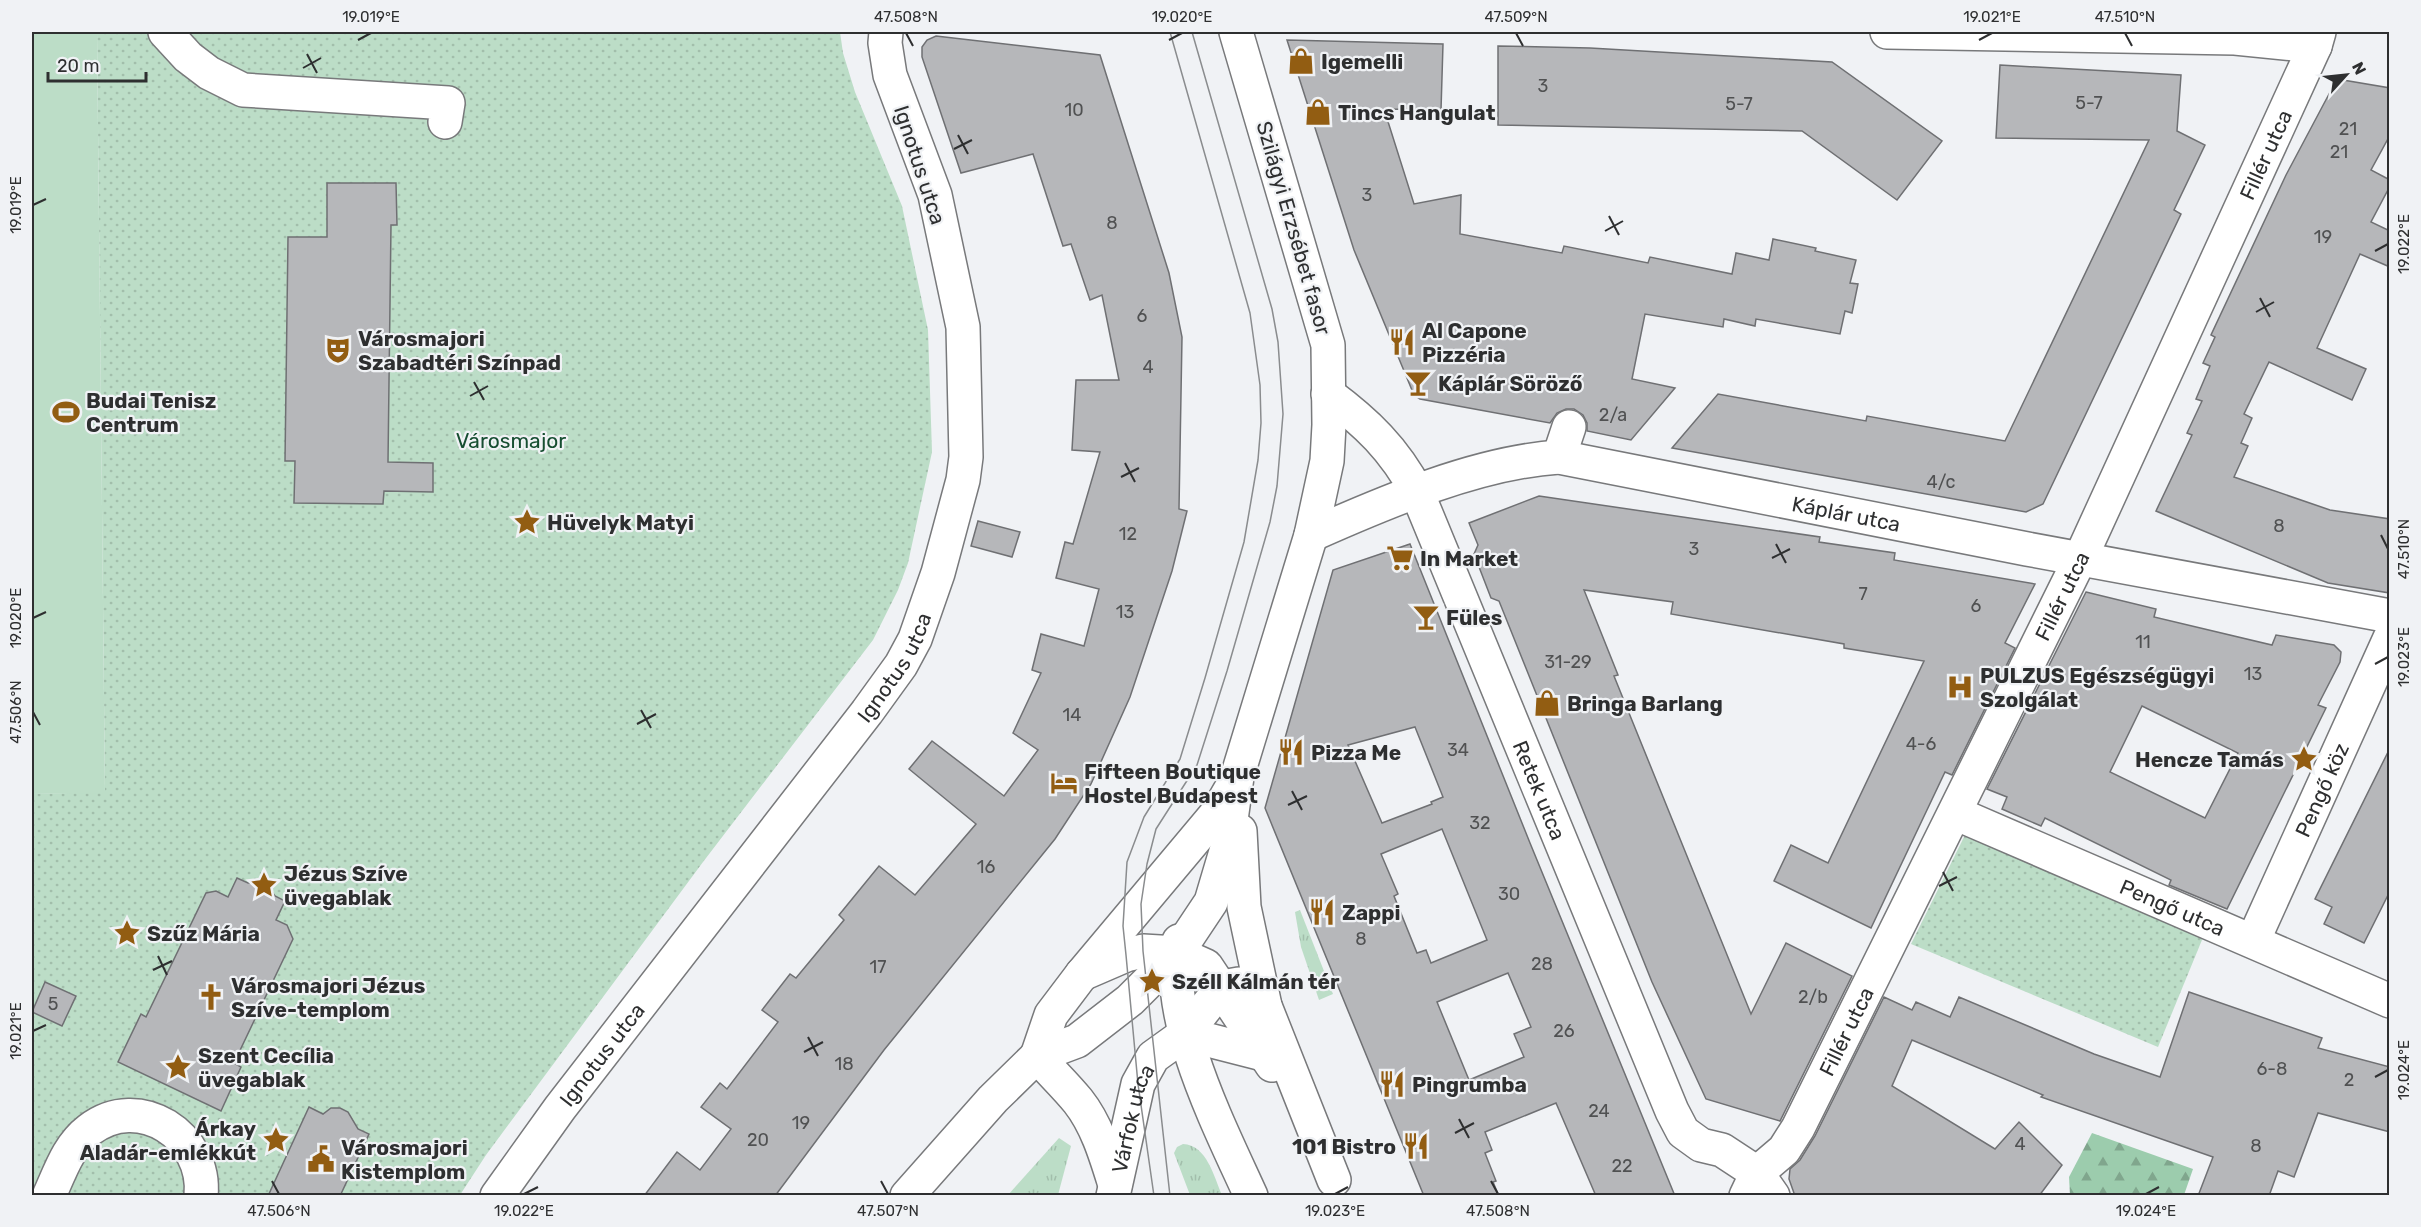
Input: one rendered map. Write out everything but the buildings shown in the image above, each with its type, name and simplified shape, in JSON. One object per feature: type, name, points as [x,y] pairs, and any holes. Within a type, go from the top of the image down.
[{"type":"street","points":[[165,32],[188,57],[209,73],[243,90],[448,103],[445,122]]},
{"type":"street","name":"Ignotus utca","points":[[497,1196],[560,1108],[901,665],[915,639],[938,573],[963,480],[966,456],[963,327],[935,195],[890,75],[885,43],[886,32]]},
{"type":"street","name":"Szilágyi Erzsébet fasor","points":[[1236,32],[1328,345],[1327,461],[1311,535]]},
{"type":"street","points":[[1887,32],[2317,39]]},
{"type":"street","name":"Fillér utca","points":[[1759,1188],[1798,1128],[2082,557],[2317,39]]},
{"type":"street","name":"Retek utca","points":[[1328,394],[1361,419],[1402,464],[1417,492],[1672,1111],[1683,1132],[1701,1145],[1722,1150],[1759,1188]]},
{"type":"street","name":"Káplár utca","points":[[1311,535],[1357,514],[1417,492],[1503,466],[1564,442],[2027,549],[2082,557],[2390,616]]},
{"type":"street","points":[[907,1196],[993,1099],[1037,1056],[1077,1041],[1130,1000],[1177,952],[1210,902],[1227,848],[1237,777],[1311,535]]},
{"type":"street","name":"Pengő köz","points":[[2253,940],[2390,638]]},
{"type":"street","points":[[1037,1056],[1051,1014],[1217,813],[1237,777]]},
{"type":"street","points":[[1237,777],[1244,907],[1265,1006],[1337,1188]]},
{"type":"street","points":[[1217,813],[1185,914],[1177,952],[1176,996],[1185,1034],[1214,1113],[1251,1196]]},
{"type":"street","name":"Pengő utca","points":[[1955,813],[2390,1001]]},
{"type":"street","points":[[1082,974],[1126,955],[1143,951],[1177,952],[1206,966],[1267,1055],[1337,1188]]},
{"type":"street","points":[[1185,1034],[1222,987],[1239,984],[1265,1006]]},
{"type":"street","points":[[1110,1017],[1149,1012],[1158,1015],[1185,1034],[1267,1055]]},
{"type":"street","name":"Várfok utca","points":[[1114,1190],[1138,1084],[1153,1057],[1185,1034]]},
{"type":"street","name":"Várfok utca","points":[[1037,1056],[1078,1101],[1092,1123],[1104,1149],[1114,1190]]},
{"type":"street","points":[[49,1196],[70,1150],[79,1138],[104,1121],[135,1116],[150,1118],[164,1124],[187,1144],[200,1172],[201,1196]]},
{"type":"green space","name":"Budai Tenisz Centrum","points":[[32,32],[97,32],[105,793],[32,794]]},
{"type":"green space","name":"Városmajor","points":[[97,32],[840,32],[843,53],[855,92],[902,206],[928,330],[932,452],[908,563],[898,590],[873,640],[703,862],[486,1155],[460,1195],[32,1195],[32,794],[105,792]]},
{"type":"green space","points":[[1965,835],[2204,935],[2158,1047],[1911,944]]},
{"type":"green space","points":[[1300,910],[1333,994],[1319,1000],[1301,947],[1295,912]]},
{"type":"green space","points":[[2092,1133],[2193,1169],[2184,1195],[2070,1195],[2069,1177]]},
{"type":"green space","points":[[1059,1138],[1071,1146],[1058,1195],[1008,1195]]},
{"type":"green space","points":[[1183,1144],[1198,1150],[1204,1156],[1222,1195],[1190,1195],[1174,1153],[1177,1147]]},
{"type":"tram line","points":[[1154,1196],[1138,1084],[1123,926],[1127,862],[1144,817],[1180,759],[1205,678],[1244,542],[1258,460],[1261,423],[1260,385],[1250,313],[1170,32]]},
{"type":"tram line","points":[[1170,1196],[1143,951],[1141,904],[1147,864],[1156,829],[1197,765],[1227,671],[1270,522],[1277,486],[1283,414],[1278,342],[1272,309],[1192,32]]},
{"type":"place","name":"Igemelli","points":[[1301,61]]},
{"type":"place","name":"Tincs Hangulat","points":[[1318,112]]},
{"type":"place","name":"Al Capone Pizzéria","points":[[1402,342]]},
{"type":"place","name":"Városmajori Szabadtéri Színpad","points":[[338,350]]},
{"type":"place","name":"Káplár Söröző","points":[[1418,383]]},
{"type":"place","name":"Budai Tenisz Centrum","points":[[66,412]]},
{"type":"place","name":"Hüvelyk Matyi","points":[[527,522]]},
{"type":"place","name":"In Market","points":[[1400,558]]},
{"type":"place","name":"Füles","points":[[1426,617]]},
{"type":"place","name":"PULZUS Egészségügyi Szolgálat","points":[[1960,687]]},
{"type":"place","name":"Bringa Barlang","points":[[1547,703]]},
{"type":"place","name":"Pizza Me","points":[[1291,752]]},
{"type":"place","name":"Hencze Tamás","points":[[2304,759]]},
{"type":"place","name":"Fifteen Boutique Hostel Budapest","points":[[1064,783]]},
{"type":"place","name":"Jézus Szíve üvegablak","points":[[264,885]]},
{"type":"place","name":"Zappi","points":[[1322,912]]},
{"type":"place","name":"Szűz Mária","points":[[127,933]]},
{"type":"place","name":"Széll Kálmán tér","points":[[1152,981]]},
{"type":"place","name":"Városmajori Jézus Szíve-templom","points":[[211,997]]},
{"type":"place","name":"Szent Cecília üvegablak","points":[[178,1067]]},
{"type":"place","name":"Pingrumba","points":[[1392,1084]]},
{"type":"place","name":"Árkay Aladár-emlékkút","points":[[276,1140]]},
{"type":"place","name":"101 Bistro","points":[[1416,1146]]},
{"type":"place","name":"Városmajori Kistemplom","points":[[321,1159]]}]
